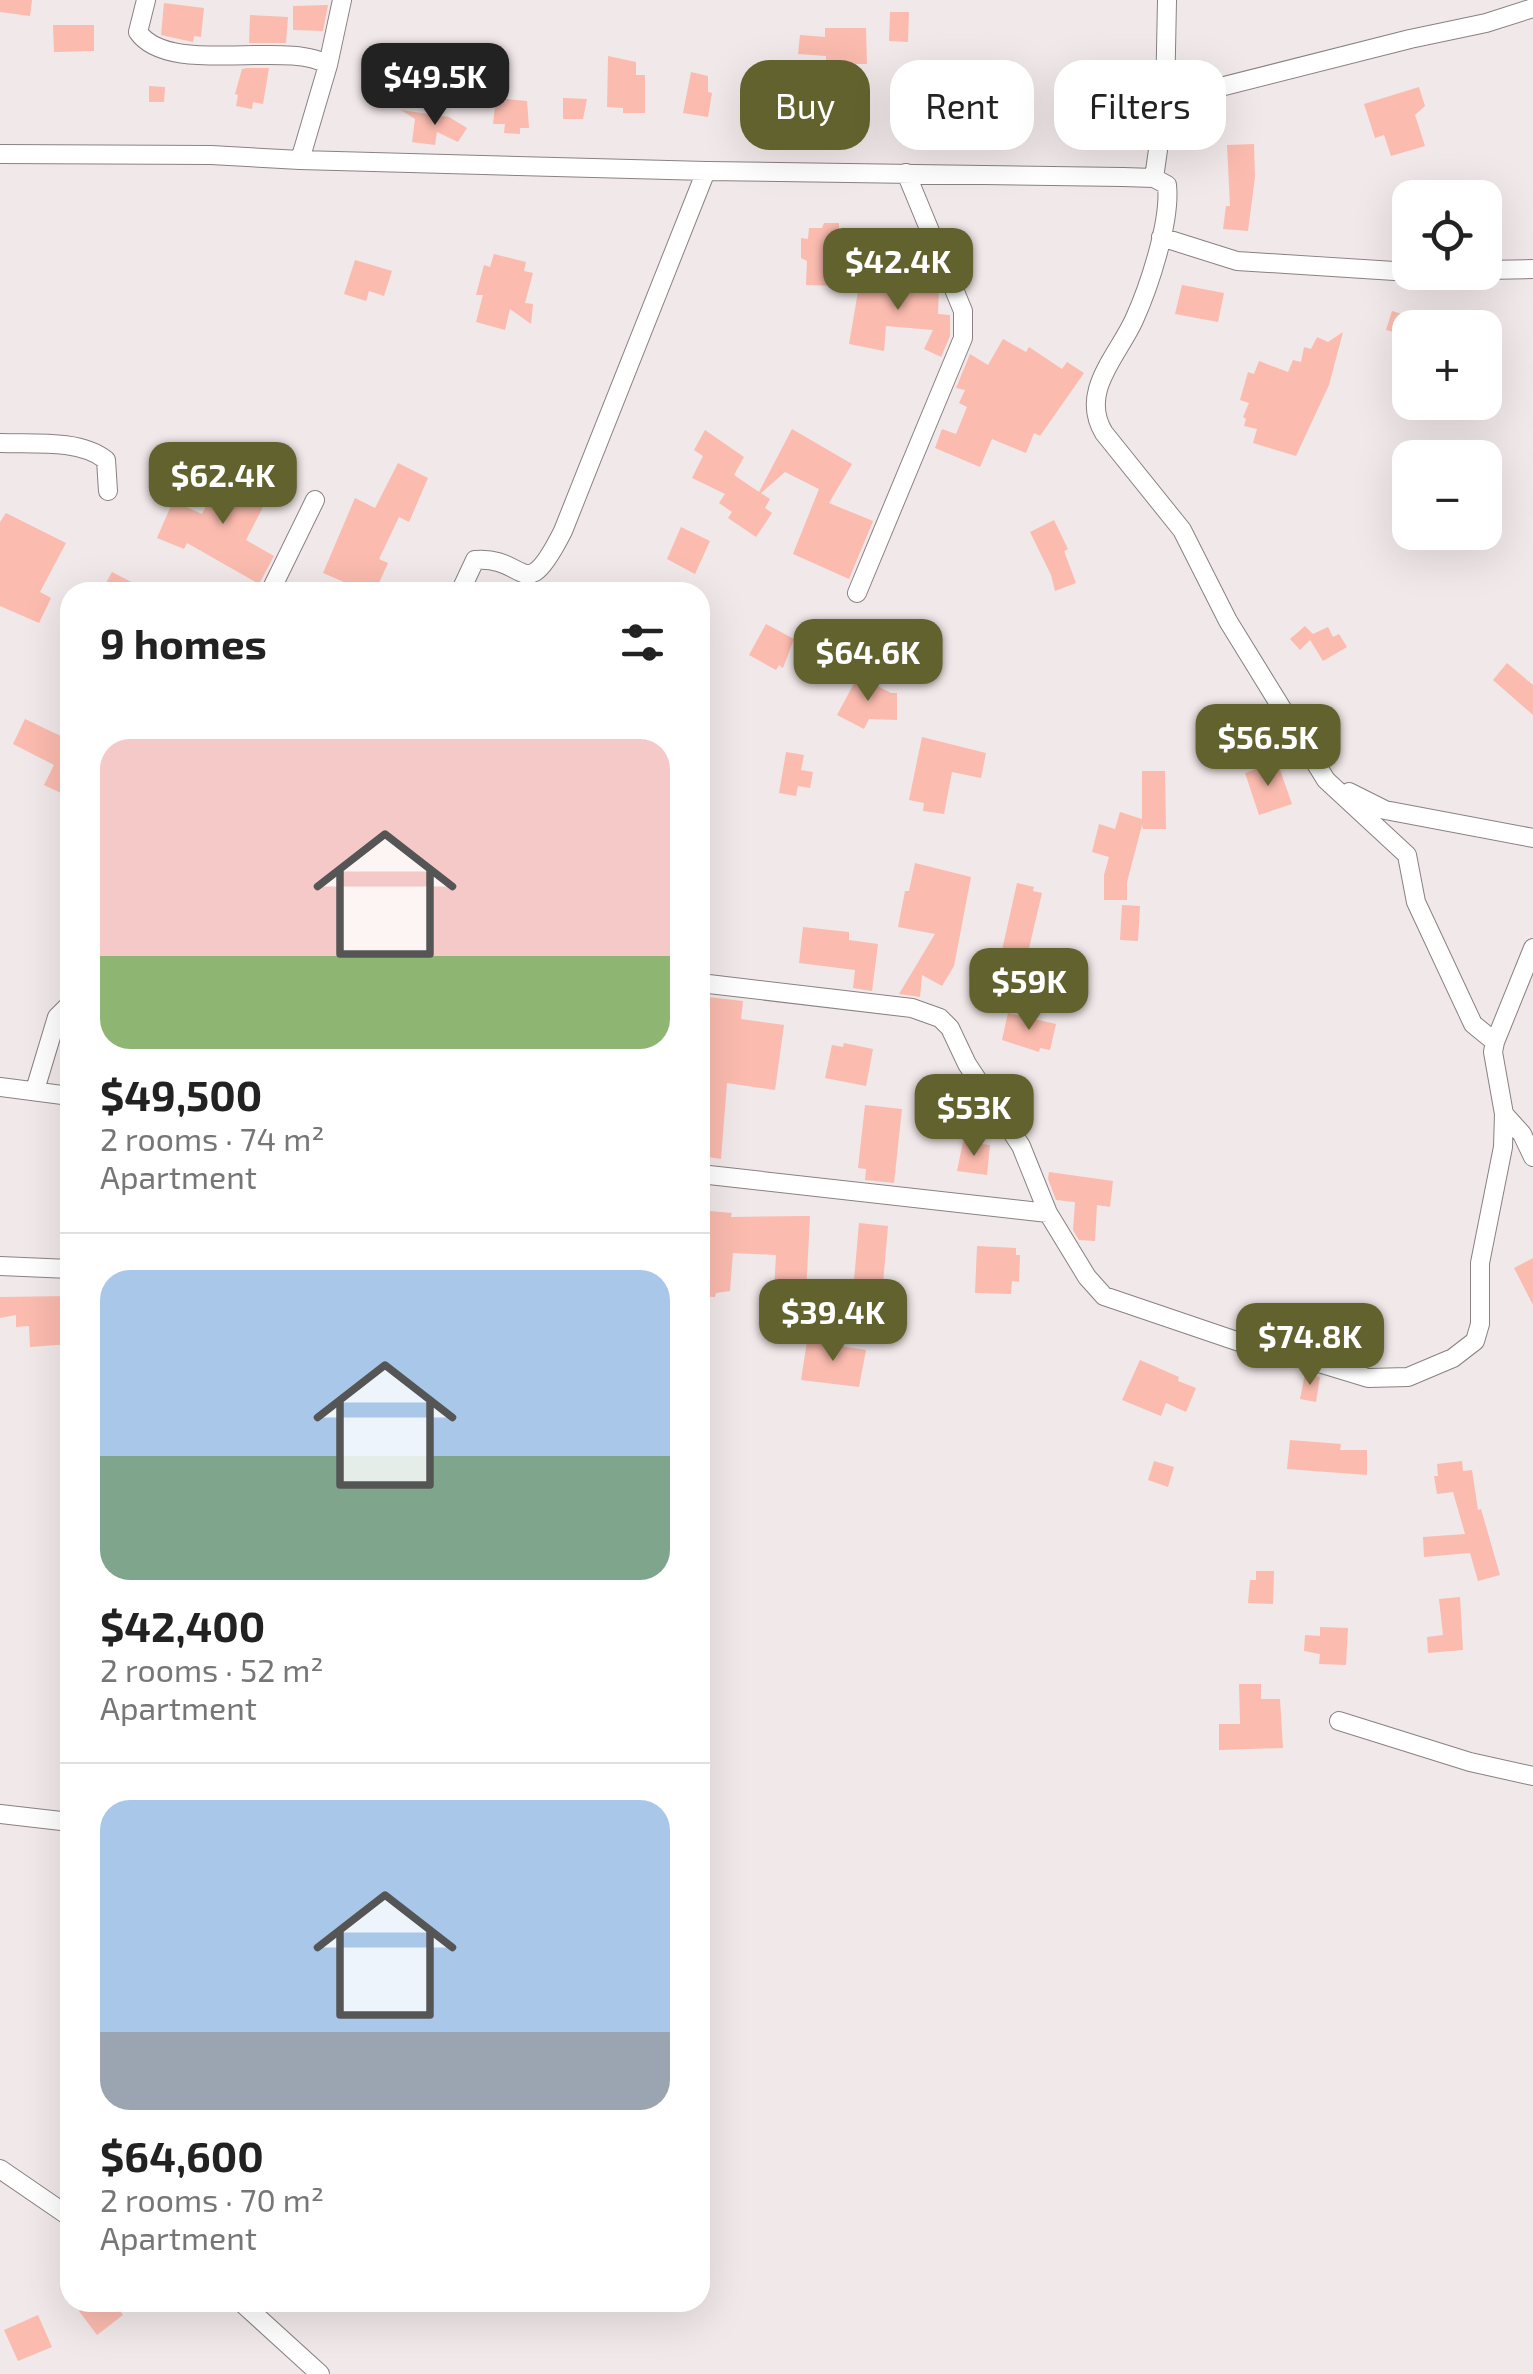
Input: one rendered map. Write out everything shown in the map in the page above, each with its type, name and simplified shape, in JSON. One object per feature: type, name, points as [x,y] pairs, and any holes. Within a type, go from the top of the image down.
[{"type":"street","points":[[146,0],[138,32],[144,42],[162,51],[316,57],[328,65]]},
{"type":"street","points":[[300,160],[342,0]]},
{"type":"street","points":[[1166,60],[1167,0]]},
{"type":"street","points":[[1226,86],[1486,23],[1533,8]]},
{"type":"street","points":[[1154,178],[1158,150]]},
{"type":"street","points":[[0,154],[211,155],[1154,178],[1168,185],[1160,237],[1136,316],[1102,375],[1096,418],[1104,434],[1182,530],[1228,622],[1326,780],[1407,856],[1416,902],[1473,1024],[1495,1042]]},
{"type":"street","points":[[465,582],[475,560],[525,574],[536,573],[548,560],[564,531],[706,170]]},
{"type":"street","points":[[857,593],[948,378],[965,326],[963,311],[906,173]]},
{"type":"street","points":[[1160,237],[1237,261],[1392,271]]},
{"type":"street","points":[[1502,270],[1533,269]]},
{"type":"street","points":[[0,443],[63,446],[98,454],[106,460],[108,491]]},
{"type":"street","points":[[275,582],[315,500]]},
{"type":"street","points":[[1326,780],[1385,810],[1533,838]]},
{"type":"street","points":[[710,985],[912,1008],[940,1018],[950,1028],[967,1064],[1021,1146],[1048,1213],[1087,1278],[1104,1296],[1260,1349],[1368,1378],[1408,1377],[1453,1358],[1475,1341],[1478,1332],[1480,1263],[1504,1147],[1504,1114],[1493,1052],[1533,948]]},
{"type":"street","points":[[35,1090],[60,1013]]},
{"type":"street","points":[[0,1087],[60,1094]]},
{"type":"street","points":[[1504,1114],[1522,1134],[1533,1157]]},
{"type":"street","points":[[710,1175],[1048,1213]]},
{"type":"street","points":[[0,1266],[60,1269]]},
{"type":"street","points":[[1339,1721],[1470,1762],[1533,1776]]},
{"type":"street","points":[[0,1814],[60,1821]]},
{"type":"street","points":[[0,2169],[60,2210]]},
{"type":"street","points":[[252,2312],[320,2374]]},
{"type":"building","points":[[0,0],[32,0],[30,16],[0,12]]},
{"type":"building","points":[[164,3],[204,8],[201,37],[194,36],[193,42],[161,35]]},
{"type":"building","points":[[328,5],[323,31],[293,30],[293,6]]},
{"type":"building","points":[[890,12],[909,12],[908,42],[889,41]]},
{"type":"building","points":[[250,15],[288,17],[286,43],[249,43]]},
{"type":"building","points":[[53,25],[94,25],[94,51],[54,52]]},
{"type":"building","points":[[825,28],[866,28],[867,60],[826,60],[826,56],[798,54],[800,35],[825,37]]},
{"type":"building","points":[[608,56],[636,62],[636,75],[645,75],[645,113],[623,113],[623,108],[607,107]]},
{"type":"building","points":[[269,68],[263,104],[253,102],[252,109],[236,106],[242,69]]},
{"type":"building","points":[[691,72],[708,76],[708,92],[712,93],[708,117],[683,113]]},
{"type":"building","points":[[149,86],[165,87],[164,102],[149,102]]},
{"type":"building","points":[[1419,87],[1425,106],[1415,115],[1425,146],[1391,156],[1384,135],[1375,138],[1364,104]]},
{"type":"building","points":[[496,98],[527,101],[529,128],[520,128],[520,134],[504,133],[505,124],[493,124]]},
{"type":"building","points":[[563,98],[587,99],[583,119],[563,119]]},
{"type":"building","points":[[401,110],[449,117],[467,128],[458,142],[437,132],[435,145],[412,142],[415,119]]},
{"type":"building","points":[[1254,144],[1255,177],[1248,231],[1223,229],[1226,206],[1230,206],[1227,145]]},
{"type":"building","points":[[824,223],[839,223],[838,286],[806,285],[807,261],[801,258],[801,238],[808,239],[809,228],[822,228]]},
{"type":"building","points":[[494,254],[526,262],[524,271],[533,273],[525,303],[533,304],[531,324],[510,309],[505,330],[476,322],[483,295],[476,295],[484,265],[490,267]]},
{"type":"building","points":[[355,260],[392,271],[384,296],[369,291],[366,301],[344,294]]},
{"type":"building","points":[[915,279],[915,285],[939,286],[938,314],[950,315],[950,336],[941,357],[924,349],[933,330],[886,326],[884,351],[849,344],[860,280]]},
{"type":"building","points":[[1182,285],[1224,293],[1218,322],[1175,314]]},
{"type":"building","points":[[1343,332],[1329,385],[1296,456],[1253,443],[1257,429],[1244,426],[1249,403],[1240,400],[1248,372],[1254,374],[1259,361],[1288,372],[1293,360],[1301,362],[1304,347],[1311,349],[1317,337],[1328,342]]},
{"type":"building","points":[[1003,339],[1026,352],[1029,347],[1062,369],[1067,362],[1084,373],[1040,436],[1034,433],[1026,453],[992,439],[980,467],[935,448],[942,429],[956,434],[967,407],[959,403],[965,390],[956,388],[970,354],[988,365]]},
{"type":"building","points":[[792,429],[852,464],[829,503],[873,521],[849,579],[793,554],[819,489],[785,472],[761,493],[770,499],[765,508],[772,513],[756,537],[728,518],[732,512],[719,503],[725,494],[692,478],[703,456],[694,450],[705,430],[744,457],[734,475],[759,492]]},
{"type":"building","points":[[398,463],[428,478],[409,522],[399,517],[379,559],[388,563],[379,582],[344,582],[323,573],[355,498],[375,508]]},
{"type":"building","points":[[225,469],[264,489],[258,500],[265,503],[246,540],[274,556],[260,582],[187,543],[184,549],[157,538],[173,501],[202,514]]},
{"type":"building","points":[[6,513],[66,543],[40,592],[51,598],[39,623],[0,606],[0,522]]},
{"type":"building","points":[[1054,520],[1068,549],[1064,551],[1076,583],[1055,591],[1030,532]]},
{"type":"building","points":[[681,527],[710,541],[695,574],[667,559]]},
{"type":"building","points":[[112,572],[132,582],[106,582]]},
{"type":"building","points":[[766,624],[794,639],[783,668],[779,665],[776,670],[749,655]]},
{"type":"building","points":[[1305,626],[1313,634],[1328,627],[1333,637],[1339,634],[1347,647],[1323,661],[1310,640],[1300,650],[1290,639]]},
{"type":"building","points":[[1507,663],[1533,685],[1533,715],[1493,680]]},
{"type":"building","points":[[858,676],[897,693],[897,720],[869,719],[864,729],[837,715]]},
{"type":"building","points":[[25,719],[60,736],[60,793],[44,785],[54,765],[13,744]]},
{"type":"building","points":[[922,737],[986,753],[981,778],[952,772],[944,814],[923,811],[924,803],[909,800]]},
{"type":"building","points":[[786,752],[804,755],[801,770],[813,772],[810,788],[798,786],[796,796],[779,793]]},
{"type":"building","points":[[1278,764],[1292,804],[1259,815],[1245,773]]},
{"type":"building","points":[[1142,771],[1165,771],[1166,829],[1143,829],[1142,825],[1127,882],[1127,900],[1104,900],[1109,857],[1092,852],[1099,824],[1115,829],[1120,812],[1142,819]]},
{"type":"building","points":[[915,863],[971,877],[954,966],[942,986],[922,975],[920,997],[899,994],[935,934],[898,927]]},
{"type":"building","points":[[1017,883],[1042,893],[1026,961],[1001,955]]},
{"type":"building","points":[[1122,905],[1140,906],[1138,941],[1120,940]]},
{"type":"building","points":[[803,927],[849,932],[849,940],[878,944],[872,991],[853,988],[855,970],[799,963]]},
{"type":"building","points":[[710,997],[743,1001],[741,1019],[784,1025],[775,1090],[727,1083],[721,1159],[710,1157]]},
{"type":"building","points":[[1008,1013],[1056,1024],[1050,1050],[1040,1048],[1039,1052],[1002,1040]]},
{"type":"building","points":[[844,1043],[873,1049],[866,1086],[825,1078],[832,1045],[843,1047]]},
{"type":"building","points":[[944,1075],[960,1078],[959,1085],[967,1086],[973,1097],[971,1116],[919,1110],[923,1082],[943,1085]]},
{"type":"building","points":[[865,1105],[902,1109],[894,1183],[865,1180],[866,1169],[858,1168]]},
{"type":"building","points":[[963,1142],[990,1145],[987,1175],[957,1171]]},
{"type":"building","points":[[1049,1172],[1113,1181],[1110,1207],[1097,1205],[1095,1241],[1079,1240],[1073,1230],[1075,1202],[1056,1200]]},
{"type":"building","points":[[710,1211],[732,1213],[731,1217],[810,1216],[806,1293],[774,1291],[776,1255],[733,1253],[730,1291],[716,1293],[710,1297]]},
{"type":"building","points":[[859,1223],[888,1226],[880,1318],[889,1319],[885,1344],[861,1340],[869,1294],[853,1292]]},
{"type":"building","points":[[977,1246],[1016,1248],[1016,1255],[1020,1255],[1019,1282],[1012,1281],[1011,1294],[975,1293]]},
{"type":"building","points":[[1533,1258],[1533,1305],[1514,1268]]},
{"type":"building","points":[[60,1296],[60,1345],[30,1347],[29,1326],[16,1327],[16,1315],[0,1318],[0,1297]]},
{"type":"building","points":[[807,1341],[866,1350],[859,1387],[801,1380]]},
{"type":"building","points":[[1140,1360],[1196,1388],[1186,1412],[1166,1403],[1161,1416],[1122,1400]]},
{"type":"building","points":[[1305,1374],[1320,1377],[1316,1402],[1300,1399]]},
{"type":"building","points":[[1290,1440],[1341,1444],[1340,1450],[1367,1450],[1367,1475],[1287,1469]]},
{"type":"building","points":[[1154,1461],[1174,1467],[1168,1487],[1148,1480]]},
{"type":"building","points":[[1462,1461],[1463,1471],[1472,1470],[1478,1510],[1481,1509],[1500,1575],[1478,1581],[1470,1553],[1424,1557],[1423,1537],[1465,1534],[1453,1492],[1437,1494],[1434,1476],[1438,1476],[1437,1464]]},
{"type":"building","points":[[1256,1571],[1274,1571],[1273,1604],[1248,1603],[1250,1580],[1256,1580]]},
{"type":"building","points":[[1460,1597],[1463,1650],[1428,1653],[1427,1637],[1443,1635],[1439,1599]]},
{"type":"building","points":[[1320,1627],[1348,1628],[1346,1665],[1319,1664],[1320,1654],[1304,1651],[1305,1635],[1320,1636]]},
{"type":"building","points":[[1239,1684],[1261,1684],[1261,1699],[1280,1699],[1283,1748],[1219,1750],[1219,1724],[1240,1724]]},
{"type":"building","points":[[80,2312],[121,2312],[123,2315],[97,2335]]},
{"type":"building","points":[[38,2315],[52,2347],[18,2361],[4,2330]]}]
